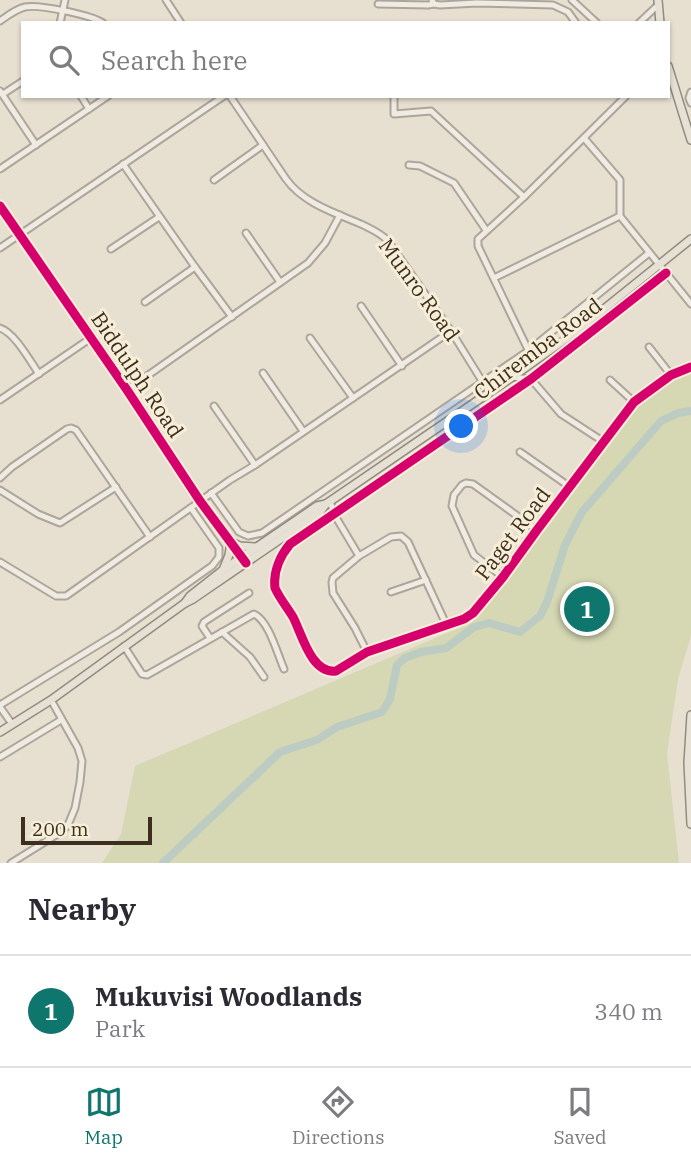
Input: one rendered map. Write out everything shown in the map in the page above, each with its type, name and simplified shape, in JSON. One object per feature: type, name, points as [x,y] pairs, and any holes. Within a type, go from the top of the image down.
[{"type":"main road","points":[[658,3],[660,21]]},
{"type":"main road","points":[[670,73],[691,140]]},
{"type":"main road","name":"Chiremba Road","points":[[185,603],[223,570],[244,560],[257,547],[317,506],[328,502],[573,334],[691,239]]},
{"type":"main road","name":"Chiremba Road","points":[[0,732],[51,700],[244,560],[320,512],[328,502]]},
{"type":"main road","points":[[223,570],[231,542],[245,547],[257,547]]},
{"type":"main road","points":[[691,715],[688,763],[691,824]]},
{"type":"street","points":[[60,21],[65,0]]},
{"type":"street","points":[[166,0],[180,21]]},
{"type":"street","points":[[572,0],[595,21]]},
{"type":"street","points":[[378,4],[428,5],[433,2],[440,5],[553,5],[568,12],[575,21]]},
{"type":"street","points":[[641,21],[658,3]]},
{"type":"street","points":[[0,21],[27,6],[93,17],[100,21]]},
{"type":"street","points":[[21,81],[1,92],[36,145]]},
{"type":"street","points":[[691,92],[691,103]]},
{"type":"street","points":[[81,98],[89,109]]},
{"type":"street","points":[[0,169],[105,98]]},
{"type":"street","points":[[0,248],[221,98]]},
{"type":"street","name":"Munro Road","points":[[231,98],[297,192],[384,237],[451,331],[482,381]]},
{"type":"street","points":[[394,98],[394,114],[431,111],[524,197]]},
{"type":"street","points":[[534,362],[477,244],[478,239],[624,98]]},
{"type":"street","points":[[584,138],[618,175],[620,216],[691,304]]},
{"type":"street","points":[[214,180],[263,145]]},
{"type":"street","points":[[123,164],[232,317]]},
{"type":"street","points":[[409,165],[420,166],[454,183],[486,230]]},
{"type":"street","name":"Biddulph Road","points":[[0,206],[200,500],[244,560]]},
{"type":"street","points":[[127,390],[312,259],[325,243],[340,215]]},
{"type":"street","points":[[494,278],[620,216]]},
{"type":"street","points":[[111,248],[159,217]]},
{"type":"street","points":[[246,233],[280,282]]},
{"type":"street","points":[[211,493],[239,532],[248,536],[262,533],[528,351],[649,253]]},
{"type":"street","points":[[145,302],[195,267]]},
{"type":"street","name":"Chiremba Road","points":[[328,671],[322,668],[305,645],[275,588],[278,565],[290,544],[531,379],[666,274]]},
{"type":"street","points":[[360,306],[402,366]]},
{"type":"street","points":[[0,328],[4,328],[13,338],[39,374]]},
{"type":"street","points":[[0,562],[57,596],[69,594],[200,500],[451,331]]},
{"type":"street","points":[[0,400],[91,338]]},
{"type":"street","points":[[310,338],[353,398]]},
{"type":"street","points":[[649,347],[671,375]]},
{"type":"street","name":"Paget Road","points":[[328,671],[336,671],[367,652],[464,619],[473,613],[503,577],[634,401],[671,375],[691,367]]},
{"type":"street","points":[[263,373],[303,431]]},
{"type":"street","points":[[512,377],[531,379],[561,414],[604,442]]},
{"type":"street","points":[[610,380],[634,401]]},
{"type":"street","points":[[214,406],[255,465]]},
{"type":"street","points":[[0,478],[71,428],[76,430],[150,537]]},
{"type":"street","points":[[408,433],[416,457]]},
{"type":"street","points":[[520,452],[570,487]]},
{"type":"street","points":[[503,577],[474,555],[452,506],[454,495],[462,485],[473,484],[537,530]]},
{"type":"street","points":[[0,490],[38,514],[60,523],[116,488]]},
{"type":"street","points":[[320,494],[328,502],[359,556]]},
{"type":"street","points":[[12,724],[0,706],[119,632],[212,566],[219,557],[219,548],[191,508]]},
{"type":"street","points":[[367,652],[333,593],[332,582],[336,574],[359,556],[391,537],[401,536],[408,542],[446,624]]},
{"type":"street","points":[[391,592],[426,580]]},
{"type":"street","points":[[179,589],[185,603]]},
{"type":"street","points":[[210,638],[202,626],[204,622],[249,593]]},
{"type":"street","points":[[119,632],[142,674],[147,675],[250,614],[257,615],[271,637],[284,668]]},
{"type":"street","points":[[222,632],[250,657],[264,677]]},
{"type":"street","points":[[11,863],[61,832],[71,819],[82,761],[78,748],[51,700]]},
{"type":"street","points":[[0,757],[61,720]]},
{"type":"green space","points":[[691,370],[691,636],[678,679],[667,754],[679,863],[102,863],[121,834],[135,766],[473,622],[633,403]]},
{"type":"waterway","points":[[163,863],[280,752],[317,740],[337,727],[382,712],[390,699],[397,665],[405,658],[446,648],[474,627],[489,623],[520,632],[540,616],[565,545],[582,512],[661,421],[678,413],[691,411]]},
{"type":"cycle path","points":[[0,206],[200,501],[246,563]]},
{"type":"cycle path","points":[[666,273],[531,379],[290,544],[278,564],[275,588],[314,660],[327,670],[336,671],[367,652],[464,619],[473,613],[634,402],[671,375],[691,367]]},
{"type":"place","name":"Mukuvisi Woodlands","points":[[587,609]]}]
